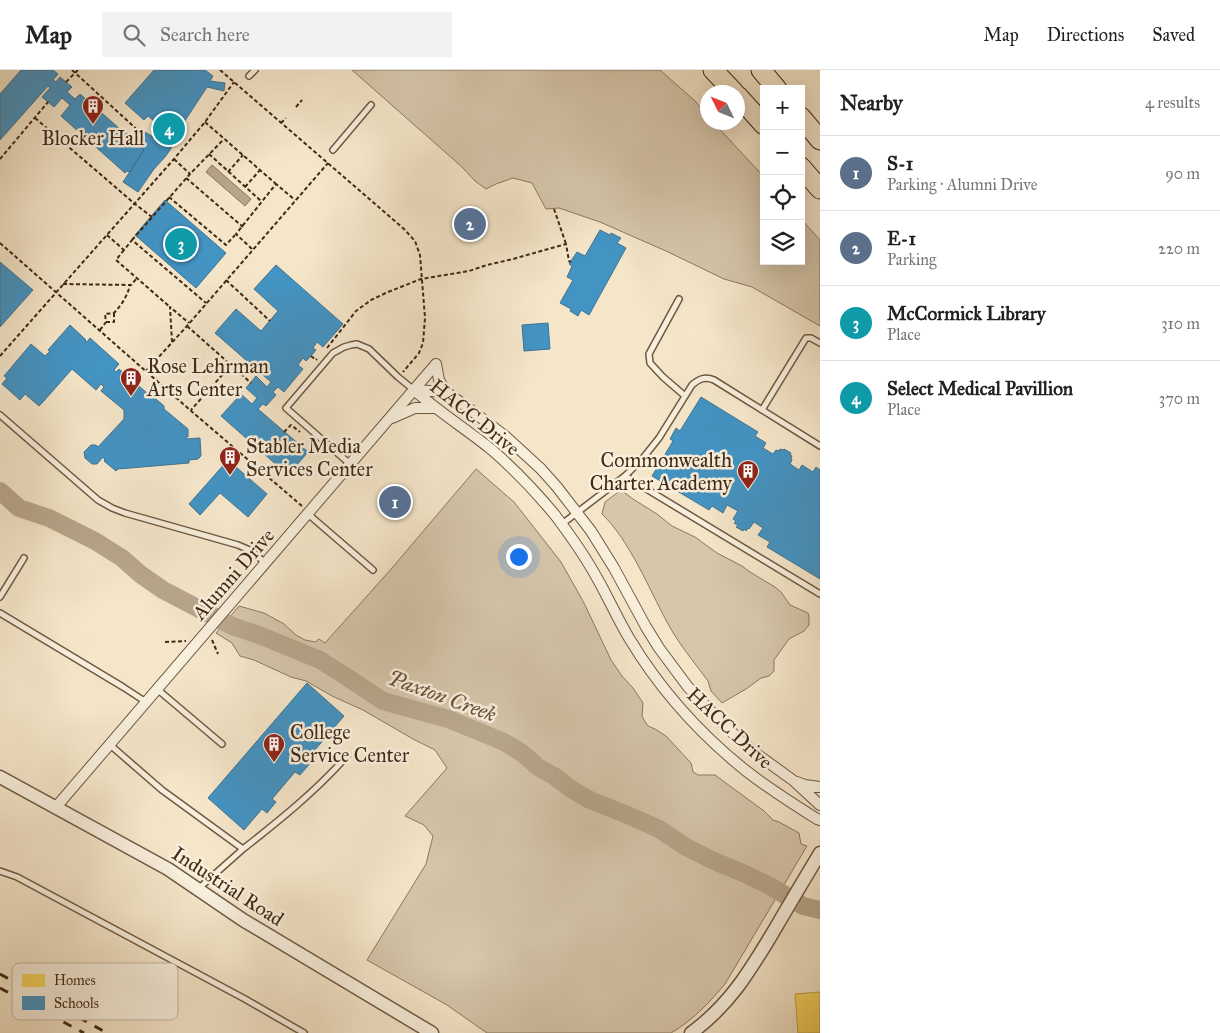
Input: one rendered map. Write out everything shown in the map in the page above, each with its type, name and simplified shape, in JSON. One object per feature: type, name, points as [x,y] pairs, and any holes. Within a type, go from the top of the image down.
[{"type":"highway","points":[[713,70],[727,85]]},
{"type":"highway","points":[[761,70],[774,85]]},
{"type":"highway","points":[[745,104],[760,121]]},
{"type":"highway","points":[[805,122],[820,140]]},
{"type":"highway","points":[[805,172],[820,189]]},
{"type":"street","name":"Alumni Drive","points":[[56,807],[157,689],[211,633],[230,604],[265,563],[305,510],[350,464],[436,364],[439,380],[446,392]]},
{"type":"street","name":"HACC Drive","points":[[414,390],[446,392],[486,421],[523,452],[578,512],[603,550],[646,627],[688,687],[740,740],[794,781],[820,805]]},
{"type":"street","name":"HACC Drive","points":[[414,390],[435,408],[474,436],[510,467],[542,500],[562,524],[590,566],[629,638],[658,681],[708,738],[746,771],[784,798],[820,820]]},
{"type":"street","points":[[387,421],[415,408],[435,408]]},
{"type":"street","name":"Industrial Road","points":[[0,777],[168,869],[243,920],[432,1033]]},
{"type":"street","name":"HACC Drive","points":[[794,781],[820,787]]},
{"type":"street","points":[[699,1031],[735,991],[820,853]]},
{"type":"lane","points":[[249,76],[255,70]]},
{"type":"lane","points":[[333,150],[371,105]]},
{"type":"lane","points":[[679,299],[649,354],[650,363],[663,377],[686,396]]},
{"type":"lane","points":[[762,410],[806,338],[811,338],[820,343]]},
{"type":"lane","points":[[350,464],[286,408],[326,361],[333,353],[344,346],[358,344],[369,349],[400,375],[414,390]]},
{"type":"lane","points":[[562,524],[625,476],[643,458],[659,438],[690,388],[695,382],[703,378],[714,380],[820,446]]},
{"type":"lane","points":[[0,415],[98,500],[112,508],[238,544],[252,550],[265,563]]},
{"type":"lane","points":[[625,476],[820,594]]},
{"type":"lane","points":[[305,510],[373,570]]},
{"type":"lane","points":[[0,597],[24,558]]},
{"type":"lane","points":[[0,613],[146,702]]},
{"type":"lane","points":[[157,689],[222,744]]},
{"type":"lane","points":[[109,744],[162,790],[243,849]]},
{"type":"lane","points":[[198,889],[243,849],[290,812],[347,756]]},
{"type":"lane","points":[[0,870],[17,877],[177,963]]},
{"type":"lane","points":[[178,964],[304,1033]]},
{"type":"path","points":[[72,70],[77,71],[143,135]]},
{"type":"path","points":[[220,70],[328,162],[415,241],[420,255],[425,318],[423,343],[400,375]]},
{"type":"path","points":[[66,82],[77,71]]},
{"type":"path","points":[[0,356],[174,159],[205,122],[234,82]]},
{"type":"path","points":[[296,107],[302,100]]},
{"type":"path","points":[[0,159],[48,102]]},
{"type":"path","points":[[35,118],[152,217]]},
{"type":"path","points":[[281,123],[286,118]]},
{"type":"path","points":[[205,122],[295,200]]},
{"type":"path","points":[[189,323],[116,260],[169,197],[224,139]]},
{"type":"path","points":[[209,154],[262,202]]},
{"type":"path","points":[[228,172],[243,155]]},
{"type":"path","points":[[174,159],[190,174]]},
{"type":"path","points":[[146,371],[328,162]]},
{"type":"path","points":[[245,187],[260,170]]},
{"type":"path","points":[[186,178],[242,227]]},
{"type":"path","points":[[169,197],[226,245],[276,184]]},
{"type":"path","points":[[554,209],[566,244],[569,261],[571,262]]},
{"type":"path","points":[[236,234],[252,249]]},
{"type":"path","points":[[106,235],[124,250]]},
{"type":"path","points":[[132,240],[206,303]]},
{"type":"path","points":[[0,243],[305,510]]},
{"type":"path","points":[[326,349],[356,311],[371,300],[388,292],[421,279],[460,273],[566,244]]},
{"type":"path","points":[[106,322],[114,322],[114,313],[126,298],[130,285],[137,278]]},
{"type":"path","points":[[226,280],[270,320]]},
{"type":"path","points":[[63,284],[130,285]]},
{"type":"path","points":[[170,307],[172,342]]},
{"type":"path","points":[[100,330],[106,322],[106,314],[114,313]]},
{"type":"path","points":[[187,326],[250,383]]},
{"type":"path","points":[[311,356],[316,360],[321,354]]},
{"type":"path","points":[[190,410],[231,365]]},
{"type":"path","points":[[284,432],[290,425],[306,437]]},
{"type":"path","points":[[211,633],[218,654]]},
{"type":"path","points":[[166,642],[186,641]]},
{"type":"shaded area","points":[[352,70],[660,70],[700,107],[700,130],[720,130],[760,173],[760,265],[805,265],[805,223],[820,240],[820,326],[752,287],[724,279],[600,222],[559,208],[546,209],[532,183],[513,178],[486,189],[475,181],[462,167]]},
{"type":"shaded area","points":[[212,165],[251,199],[245,206],[206,172]]},
{"type":"shaded area","points":[[476,469],[514,502],[561,562],[584,603],[611,660],[643,703],[642,716],[648,726],[666,736],[691,763],[693,772],[698,775],[715,775],[764,811],[773,820],[799,833],[801,844],[807,846],[725,984],[700,1011],[671,1033],[487,1033],[447,1005],[367,960],[426,864],[433,836],[424,825],[405,816],[447,768],[435,750],[306,681],[291,677],[254,660],[240,656],[232,643],[216,633],[239,606],[264,613],[284,624],[305,640],[315,642],[319,639],[325,643]]},
{"type":"shaded area","points":[[621,490],[672,526],[695,537],[717,553],[775,587],[790,605],[808,613],[809,625],[804,631],[789,639],[774,660],[774,671],[769,676],[761,678],[722,703],[711,691],[708,681],[671,630],[630,551],[602,514],[605,502]]},
{"type":"building: Homes","points":[[820,992],[820,1033],[798,1033],[795,994]]},
{"type":"building: Schools","name":"Blocker Hall","points":[[21,70],[53,70],[58,74],[53,80],[56,82],[60,77],[72,87],[67,92],[75,99],[80,94],[144,150],[130,172],[127,171],[125,173],[61,116],[70,105],[62,98],[54,107],[42,97],[50,88],[48,86],[0,140],[0,94]]},
{"type":"building: Schools","points":[[154,70],[205,70],[213,76],[210,81],[225,83],[224,91],[207,87],[169,145],[172,146],[170,150],[138,192],[123,182],[144,150],[126,134],[143,141],[141,138],[145,132],[153,137],[160,126],[148,116],[144,120],[125,103]]},
{"type":"building: Schools","points":[[165,200],[226,253],[196,288],[135,235]]},
{"type":"building: Schools","points":[[600,230],[621,238],[617,243],[626,248],[589,315],[581,310],[578,316],[570,311],[571,309],[560,303],[573,280],[567,277],[572,266],[569,264],[577,252],[585,256]]},
{"type":"building: Schools","points":[[0,262],[33,290],[0,327]]},
{"type":"building: Schools","points":[[276,265],[343,324],[323,347],[317,342],[313,348],[316,350],[311,356],[306,361],[303,358],[298,365],[303,369],[284,392],[278,387],[273,392],[276,395],[266,406],[263,404],[258,409],[308,452],[288,475],[221,416],[241,394],[252,404],[257,398],[246,388],[256,376],[267,387],[271,382],[215,333],[236,309],[261,331],[278,311],[254,289]]},
{"type":"building: Schools","points":[[548,323],[550,349],[524,351],[522,325]]},
{"type":"building: Schools","name":"Rose Lehrman Arts Center","points":[[70,325],[85,341],[87,342],[90,338],[119,364],[114,370],[116,372],[119,369],[164,406],[164,409],[188,429],[188,437],[186,439],[200,438],[201,456],[198,459],[189,460],[189,463],[118,469],[116,471],[104,461],[103,457],[97,464],[92,464],[85,458],[84,452],[91,445],[98,447],[124,419],[124,410],[101,391],[104,387],[101,384],[96,390],[72,369],[39,406],[25,394],[20,400],[2,384],[7,378],[4,376],[31,344],[45,356]]},
{"type":"building: Schools","name":"Commonwealth Charter Academy","points":[[701,397],[758,432],[755,436],[766,443],[763,448],[773,454],[776,450],[779,451],[780,449],[791,453],[792,460],[790,464],[799,470],[802,465],[813,472],[816,467],[820,470],[820,579],[767,547],[770,542],[758,535],[763,528],[754,522],[746,531],[736,527],[738,525],[734,523],[736,521],[733,519],[738,511],[727,505],[723,513],[712,506],[709,510],[652,476],[673,441],[670,439],[676,428],[680,431]]},
{"type":"building: Schools","name":"Stabler Media Services Center","points":[[228,460],[267,494],[248,517],[220,493],[200,515],[189,504]]},
{"type":"building: Schools","name":"College Service Center","points":[[307,683],[344,716],[314,751],[318,754],[300,775],[295,772],[272,799],[276,802],[267,813],[262,809],[244,830],[208,798]]},
{"type":"waterway","name":"Paxton Creek","points":[[0,491],[19,508],[49,518],[95,541],[122,558],[140,574],[163,590],[232,626],[320,660],[383,701],[448,719],[504,742],[522,753],[538,767],[590,800],[659,829],[686,847],[770,886],[803,906],[820,910]]},
{"type":"railway","points":[[0,974],[12,981]]},
{"type":"railway","points":[[0,988],[12,994]]},
{"type":"railway","points":[[60,1020],[84,1033]]},
{"type":"railway","points":[[83,1020],[107,1033]]},
{"type":"place","name":"Blocker Hall","points":[[93,125]]},
{"type":"place","name":"Select Medical Pavillion","points":[[169,129]]},
{"type":"place","name":"E-1","points":[[470,224]]},
{"type":"place","name":"McCormick Library","points":[[181,244]]},
{"type":"place","name":"Rose Lehrman Arts Center","points":[[131,397]]},
{"type":"place","name":"Stabler Media Services Center","points":[[230,476]]},
{"type":"place","name":"Commonwealth Charter Academy","points":[[748,490]]},
{"type":"place","name":"S-1","points":[[395,502]]},
{"type":"place","name":"College Service Center","points":[[274,763]]}]
